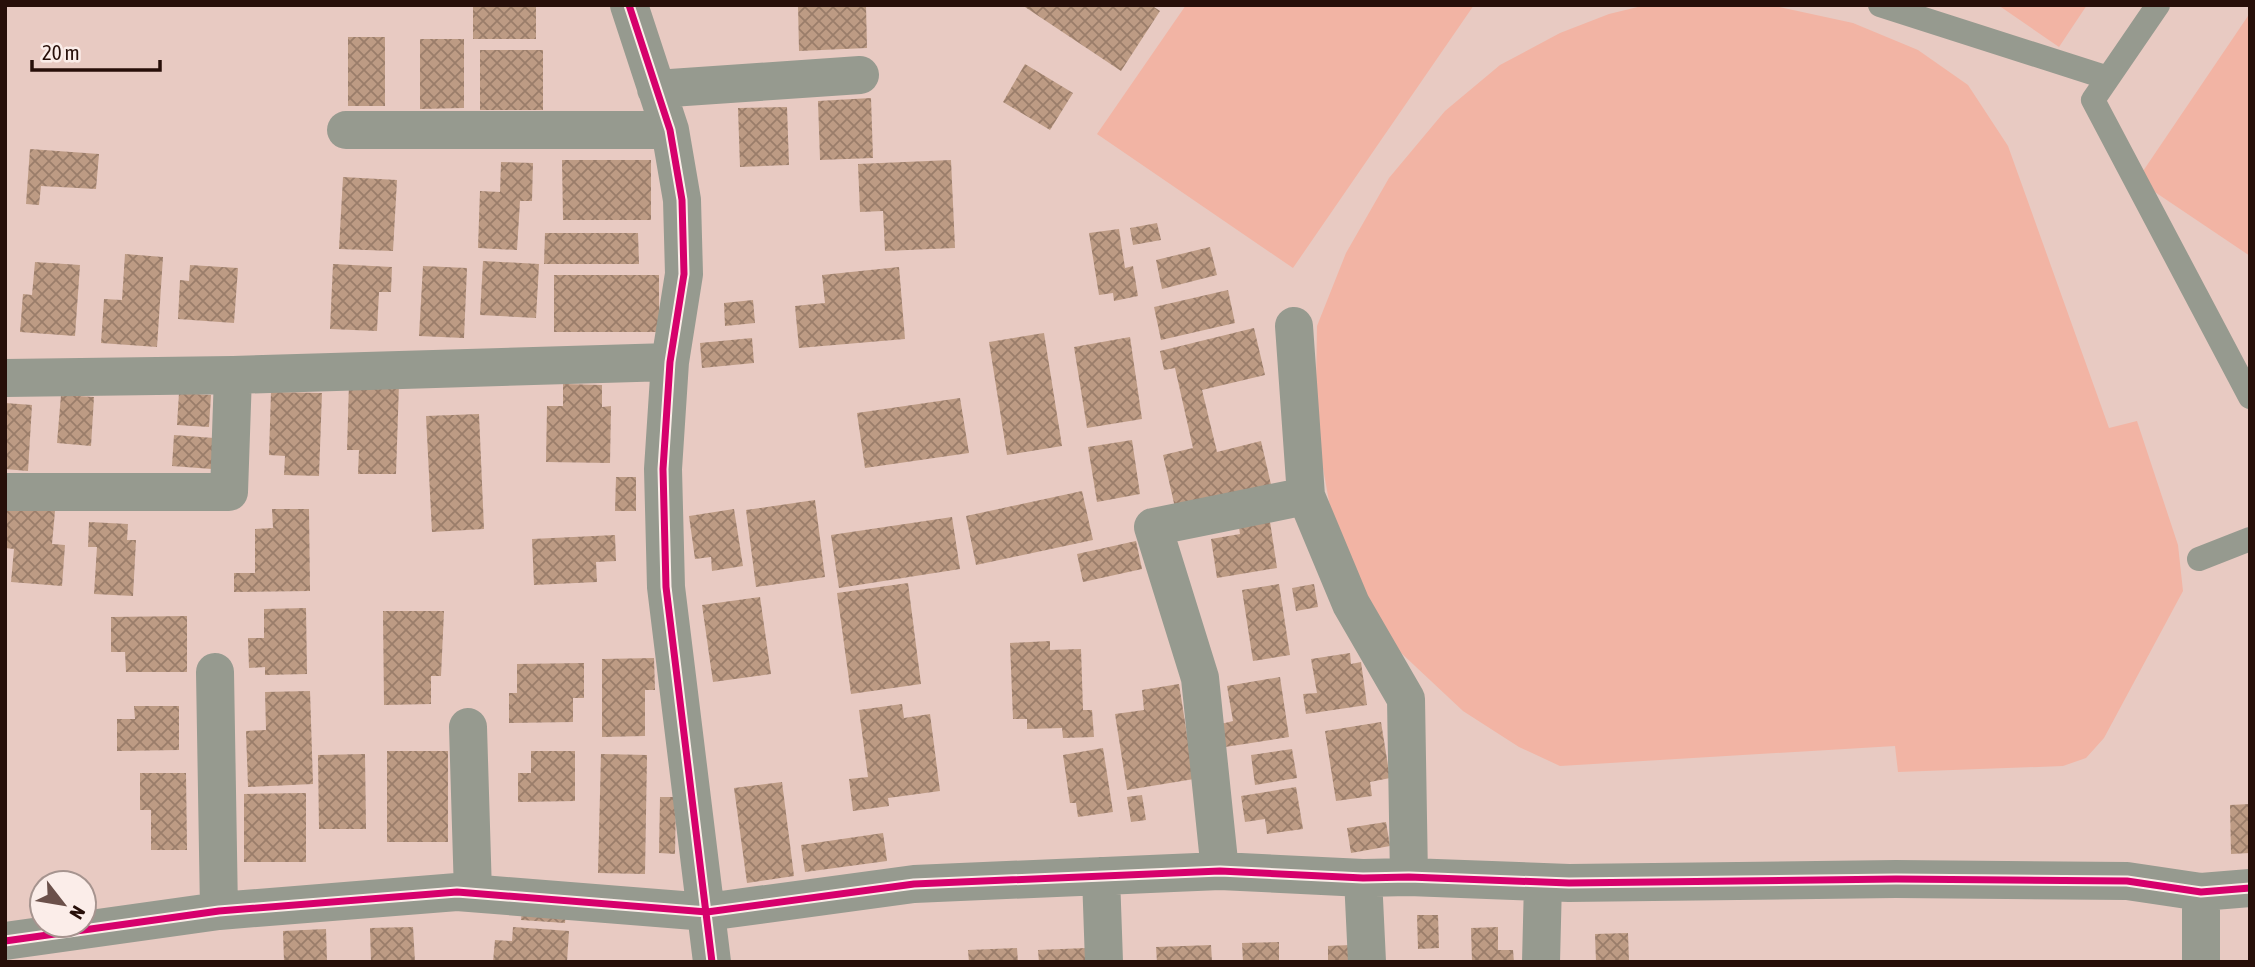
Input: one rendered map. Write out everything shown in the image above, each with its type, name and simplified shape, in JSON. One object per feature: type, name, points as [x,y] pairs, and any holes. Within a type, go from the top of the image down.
[{"type":"street","points":[[629,5],[670,130],[682,200],[684,274],[670,362],[663,469],[666,587],[712,962]]},
{"type":"street","points":[[656,89],[860,75]]},
{"type":"street","points":[[346,130],[670,130]]},
{"type":"street","points":[[1294,326],[1306,496],[1351,604],[1406,699],[1409,877]]},
{"type":"street","points":[[5,378],[233,375],[670,362]]},
{"type":"street","points":[[5,492],[229,492],[233,375]]},
{"type":"street","points":[[1220,871],[1200,678],[1153,527],[1306,496]]},
{"type":"street","points":[[215,672],[219,911]]},
{"type":"street","points":[[468,727],[473,893]]},
{"type":"street","points":[[5,941],[219,911],[457,892],[707,912],[914,884],[1220,871],[1363,878],[1543,882],[1868,879],[2127,881],[2201,892],[2250,888]]},
{"type":"street","points":[[1101,876],[1104,962]]},
{"type":"street","points":[[1363,878],[1367,962]]},
{"type":"street","points":[[1542,962],[1543,882]]},
{"type":"street","points":[[2200,962],[2201,892]]},
{"type":"lane","points":[[1880,5],[2108,78]]},
{"type":"lane","points":[[2158,5],[2093,100],[2250,397]]},
{"type":"lane","points":[[2199,559],[2250,539]]},
{"type":"shaded area","points":[[1186,5],[1474,5],[1293,268],[1097,134]]},
{"type":"shaded area","points":[[1646,5],[1770,5],[1853,23],[1918,50],[1968,85],[2008,146],[2109,428],[2137,421],[2178,545],[2183,591],[2104,738],[2086,758],[2063,766],[1898,772],[1895,746],[1560,766],[1519,747],[1463,711],[1399,651],[1360,585],[1333,523],[1320,452],[1316,390],[1317,326],[1346,253],[1389,178],[1445,111],[1500,65],[1560,33],[1609,14]]},
{"type":"shaded area","points":[[1998,5],[2087,5],[2059,47]]},
{"type":"shaded area","points":[[2250,13],[2250,256],[2137,180]]},
{"type":"building","points":[[473,5],[536,5],[536,39],[473,39]]},
{"type":"building","points":[[798,5],[866,5],[867,48],[799,51]]},
{"type":"building","points":[[1022,5],[1151,5],[1160,11],[1121,71]]},
{"type":"building","points":[[348,37],[385,37],[385,106],[348,106]]},
{"type":"building","points":[[420,39],[464,39],[464,108],[420,109]]},
{"type":"building","points":[[480,50],[543,50],[543,110],[480,110]]},
{"type":"building","points":[[1025,64],[1073,93],[1050,130],[1003,102]]},
{"type":"building","points":[[871,98],[873,158],[820,160],[818,101]]},
{"type":"building","points":[[787,107],[789,165],[740,167],[738,108]]},
{"type":"building","points":[[30,149],[99,154],[96,189],[41,186],[39,205],[26,204]]},
{"type":"building","points":[[562,160],[651,160],[651,220],[563,220]]},
{"type":"building","points":[[951,160],[955,248],[885,251],[883,211],[860,212],[858,164]]},
{"type":"building","points":[[501,162],[533,163],[532,201],[520,201],[517,250],[478,248],[480,191],[500,192]]},
{"type":"building","points":[[343,177],[397,180],[393,251],[339,249]]},
{"type":"building","points":[[1157,223],[1161,240],[1133,245],[1130,228]]},
{"type":"building","points":[[1119,229],[1125,268],[1133,266],[1138,296],[1114,301],[1113,293],[1099,295],[1089,233]]},
{"type":"building","points":[[545,233],[638,233],[639,264],[544,264]]},
{"type":"building","points":[[1210,247],[1217,275],[1162,289],[1156,260]]},
{"type":"building","points":[[125,254],[163,257],[157,347],[101,343],[104,299],[122,300]]},
{"type":"building","points":[[483,261],[539,264],[536,318],[480,315]]},
{"type":"building","points":[[35,262],[80,265],[75,336],[20,332],[23,294],[32,295]]},
{"type":"building","points":[[333,264],[392,267],[391,292],[379,292],[377,331],[330,329]]},
{"type":"building","points":[[190,265],[238,268],[234,323],[178,319],[180,280],[189,281]]},
{"type":"building","points":[[423,266],[467,268],[464,338],[419,336]]},
{"type":"building","points":[[899,267],[905,339],[799,348],[795,306],[825,303],[822,275]]},
{"type":"building","points":[[554,275],[659,275],[659,332],[554,332]]},
{"type":"building","points":[[1228,290],[1235,323],[1161,340],[1154,307]]},
{"type":"building","points":[[753,300],[755,323],[725,326],[724,303]]},
{"type":"building","points":[[1254,328],[1265,375],[1202,390],[1217,452],[1261,441],[1272,489],[1176,512],[1163,455],[1193,448],[1175,368],[1164,370],[1160,351]]},
{"type":"building","points":[[1044,333],[1062,446],[1007,455],[989,342]]},
{"type":"building","points":[[1130,337],[1142,419],[1087,428],[1074,347]]},
{"type":"building","points":[[752,338],[754,363],[702,368],[700,343]]},
{"type":"building","points":[[349,383],[399,384],[396,474],[358,474],[359,450],[347,450]]},
{"type":"building","points":[[563,384],[602,385],[602,407],[611,406],[610,463],[546,462],[547,406],[563,406]]},
{"type":"building","points":[[271,392],[322,393],[319,476],[284,475],[285,456],[269,455]]},
{"type":"building","points":[[179,393],[211,395],[209,427],[177,425]]},
{"type":"building","points":[[61,395],[94,397],[91,446],[57,443]]},
{"type":"building","points":[[960,398],[969,453],[865,468],[857,413]]},
{"type":"building","points":[[5,403],[32,405],[28,471],[5,469]]},
{"type":"building","points":[[479,414],[484,529],[432,532],[426,416]]},
{"type":"building","points":[[174,435],[214,438],[212,469],[172,466]]},
{"type":"building","points":[[1132,440],[1140,494],[1097,502],[1088,447]]},
{"type":"building","points":[[616,477],[636,477],[636,511],[615,511]]},
{"type":"building","points":[[1082,491],[1093,540],[976,565],[966,516]]},
{"type":"building","points":[[815,500],[825,577],[756,587],[746,510]]},
{"type":"building","points":[[5,508],[55,511],[52,544],[65,545],[62,586],[11,582],[14,549],[5,548]]},
{"type":"building","points":[[272,509],[309,509],[310,591],[234,592],[234,573],[255,573],[255,529],[273,528]]},
{"type":"building","points":[[734,509],[743,566],[712,571],[711,557],[695,559],[689,516]]},
{"type":"building","points":[[1269,515],[1277,568],[1217,578],[1211,539],[1240,534],[1238,521]]},
{"type":"building","points":[[952,517],[960,569],[839,588],[831,535]]},
{"type":"building","points":[[89,522],[128,524],[127,540],[136,540],[133,596],[94,594],[97,547],[88,547]]},
{"type":"building","points":[[615,535],[616,561],[596,562],[597,582],[534,585],[532,539]]},
{"type":"building","points":[[1136,541],[1142,569],[1083,582],[1077,554]]},
{"type":"building","points":[[908,583],[921,684],[851,694],[837,593]]},
{"type":"building","points":[[1279,584],[1290,655],[1253,661],[1242,590]]},
{"type":"building","points":[[1314,584],[1318,607],[1296,611],[1292,588]]},
{"type":"building","points":[[760,597],[771,674],[713,682],[702,605]]},
{"type":"building","points":[[306,608],[307,674],[265,675],[265,667],[249,668],[248,638],[264,638],[264,609]]},
{"type":"building","points":[[383,611],[444,611],[441,676],[431,676],[431,704],[384,705]]},
{"type":"building","points":[[187,616],[187,672],[126,672],[125,652],[111,652],[111,617]]},
{"type":"building","points":[[1050,641],[1050,650],[1081,649],[1083,710],[1092,710],[1094,737],[1063,738],[1062,728],[1027,729],[1027,719],[1013,719],[1010,643]]},
{"type":"building","points":[[1350,653],[1351,664],[1361,662],[1367,705],[1306,714],[1303,694],[1317,693],[1311,659]]},
{"type":"building","points":[[654,658],[655,690],[645,690],[645,736],[602,737],[602,659]]},
{"type":"building","points":[[584,663],[584,698],[573,698],[573,722],[509,723],[509,693],[517,693],[517,664]]},
{"type":"building","points":[[1280,677],[1289,737],[1225,747],[1221,724],[1233,721],[1227,686]]},
{"type":"building","points":[[1179,684],[1194,779],[1127,790],[1115,714],[1144,710],[1142,690]]},
{"type":"building","points":[[310,691],[313,784],[248,787],[246,731],[266,730],[265,692]]},
{"type":"building","points":[[902,704],[904,718],[930,714],[940,791],[888,798],[889,806],[853,811],[849,779],[868,777],[859,710]]},
{"type":"building","points":[[134,706],[179,706],[179,750],[117,751],[117,719],[135,719]]},
{"type":"building","points":[[1381,722],[1390,778],[1370,782],[1372,796],[1336,801],[1325,731]]},
{"type":"building","points":[[1103,748],[1113,812],[1078,817],[1076,803],[1070,803],[1063,755]]},
{"type":"building","points":[[1292,749],[1297,778],[1255,785],[1251,755]]},
{"type":"building","points":[[387,751],[448,751],[448,842],[387,842]]},
{"type":"building","points":[[531,751],[575,751],[575,801],[518,802],[518,773],[531,773]]},
{"type":"building","points":[[365,754],[366,829],[319,829],[318,755]]},
{"type":"building","points":[[601,754],[647,755],[645,874],[598,873]]},
{"type":"building","points":[[140,773],[186,773],[187,850],[151,850],[151,810],[140,810]]},
{"type":"building","points":[[782,782],[794,876],[747,883],[734,788]]},
{"type":"building","points":[[1296,787],[1303,829],[1267,834],[1265,819],[1245,822],[1241,796]]},
{"type":"building","points":[[306,793],[306,862],[244,862],[244,794]]},
{"type":"building","points":[[1142,795],[1146,820],[1131,822],[1127,797]]},
{"type":"building","points":[[660,797],[676,797],[675,854],[659,853]]},
{"type":"building","points":[[2250,804],[2250,853],[2231,854],[2230,805]]},
{"type":"building","points":[[1386,822],[1390,846],[1351,853],[1347,828]]},
{"type":"building","points":[[883,833],[887,861],[805,872],[801,845]]},
{"type":"building","points":[[522,909],[566,912],[565,923],[521,920]]},
{"type":"building","points":[[1417,915],[1438,915],[1439,948],[1418,949]]},
{"type":"building","points":[[413,927],[415,962],[371,962],[370,928]]},
{"type":"building","points":[[513,927],[569,931],[567,962],[493,962],[495,940],[512,941]]},
{"type":"building","points":[[1498,927],[1498,950],[1513,950],[1514,962],[1472,962],[1471,928]]},
{"type":"building","points":[[326,929],[327,962],[284,962],[283,931]]},
{"type":"building","points":[[1628,933],[1629,962],[1596,962],[1595,934]]},
{"type":"building","points":[[1279,942],[1279,962],[1243,962],[1242,943]]},
{"type":"building","points":[[1211,945],[1212,962],[1157,962],[1156,947]]},
{"type":"building","points":[[1350,945],[1350,962],[1328,962],[1328,946]]},
{"type":"building","points":[[1017,948],[1018,962],[969,962],[968,950]]},
{"type":"building","points":[[1086,948],[1086,962],[1039,962],[1038,950]]},
{"type":"cycle path","points":[[629,5],[670,130],[682,200],[684,274],[670,362],[663,469],[666,587],[712,962]]},
{"type":"cycle path","points":[[5,941],[219,911],[457,892],[707,912],[914,884],[1220,871],[1569,883],[1896,879],[2127,881],[2201,892],[2250,888]]}]
